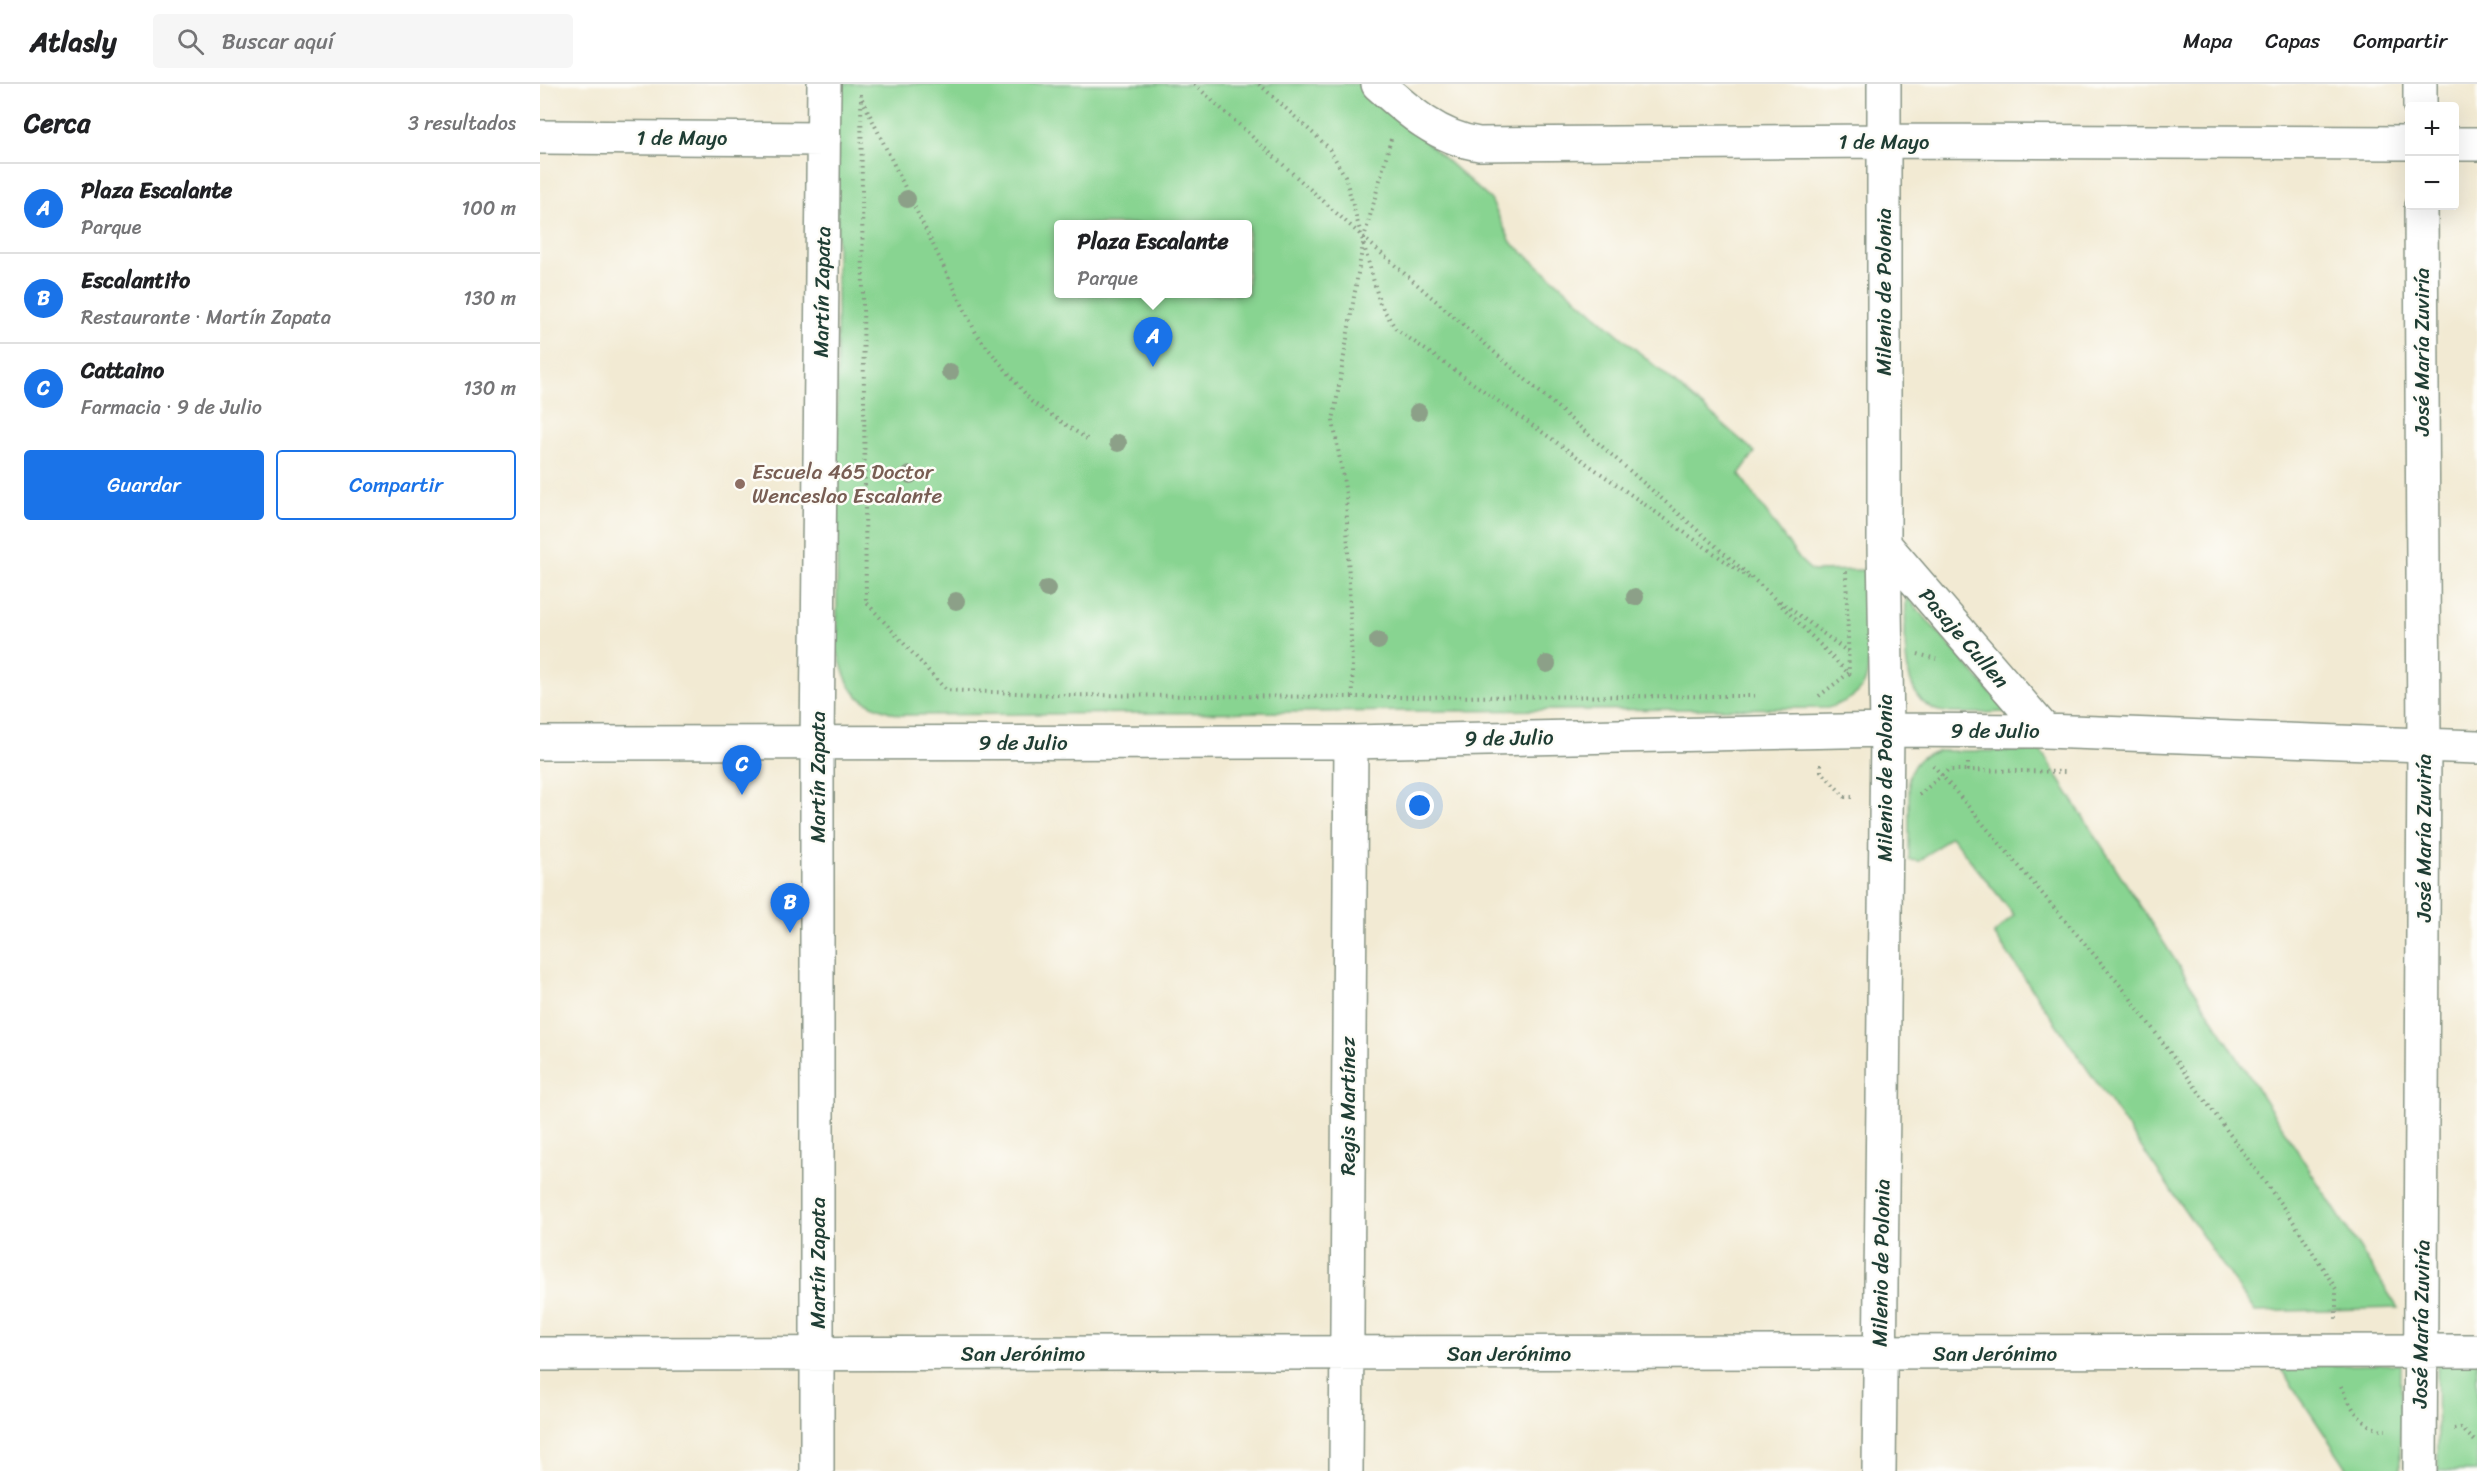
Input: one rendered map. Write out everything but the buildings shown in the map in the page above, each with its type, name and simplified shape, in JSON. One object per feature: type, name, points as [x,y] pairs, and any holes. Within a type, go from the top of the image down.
[{"type":"street","name":"Martín Zapata","points":[[817,1471],[817,744],[824,84]]},
{"type":"street","name":"Milenio de Polonia","points":[[1879,1471],[1892,725],[1885,652],[1884,84]]},
{"type":"street","points":[[2420,84],[2420,102]]},
{"type":"street","name":"1 de Mayo","points":[[1389,94],[1426,125],[1465,142],[1479,144],[1884,141],[2405,143]]},
{"type":"street","name":"1 de Mayo","points":[[540,136],[824,139]]},
{"type":"street","points":[[2459,144],[2477,144]]},
{"type":"street","name":"José María Zuviría","points":[[2420,1471],[2424,746],[2421,210]]},
{"type":"street","name":"Pasaje Cullen","points":[[1884,544],[2045,731]]},
{"type":"street","name":"9 de Julio","points":[[540,743],[1351,741],[1892,725],[1968,731],[2045,731],[2477,747]]},
{"type":"street","name":"Regis Martínez","points":[[1346,1471],[1351,741]]},
{"type":"street","name":"San Jerónimo","points":[[540,1354],[1880,1354],[2477,1351]]},
{"type":"path","points":[[861,84],[866,602],[946,690],[1059,695],[1760,696]]},
{"type":"path","points":[[1194,84],[1364,238],[1767,591],[1849,673],[2125,991],[2291,1218],[2336,1289]]},
{"type":"path","points":[[1259,84],[1328,147],[1345,176],[1364,238],[1380,304],[1396,329],[1767,591],[1848,653],[1915,653],[1943,663]]},
{"type":"path","points":[[1353,697],[1346,494],[1333,420],[1389,94]]},
{"type":"path","points":[[861,96],[977,335],[1032,402],[1087,439]]},
{"type":"path","points":[[1846,570],[1849,673]]},
{"type":"path","points":[[1808,696],[1820,696],[1849,673]]},
{"type":"path","points":[[1968,731],[1968,770],[2067,772]]},
{"type":"path","points":[[2450,1429],[2461,1428],[2477,1443]]},
{"type":"green space","points":[[837,84],[1361,84],[1491,200],[1511,242],[1755,452],[1739,474],[1800,560],[1812,571],[1865,570],[1869,643],[1868,671],[1859,692],[1850,699],[1828,708],[899,715],[863,700],[850,687],[837,650]]},
{"type":"green space","points":[[1906,596],[2008,712],[1944,712],[1929,707],[1918,696],[1911,682],[1907,665]]},
{"type":"green space","points":[[1938,751],[2041,751],[2398,1308],[2255,1312],[1994,934],[2014,915],[1951,836],[1920,861],[1909,860],[1909,776],[1920,759]]},
{"type":"green space","points":[[2437,1356],[2477,1356],[2477,1471],[2438,1471]]},
{"type":"green space","points":[[2401,1364],[2400,1471],[2349,1471],[2279,1366]]},
{"type":"place","name":"Plaza Escalante","points":[[1153,367]]},
{"type":"place","name":"Escuela 465 Doctor Wenceslao Escalante","points":[[740,484]]},
{"type":"place","name":"Cattaino","points":[[742,795]]},
{"type":"place","name":"Escalantito","points":[[790,933]]}]
